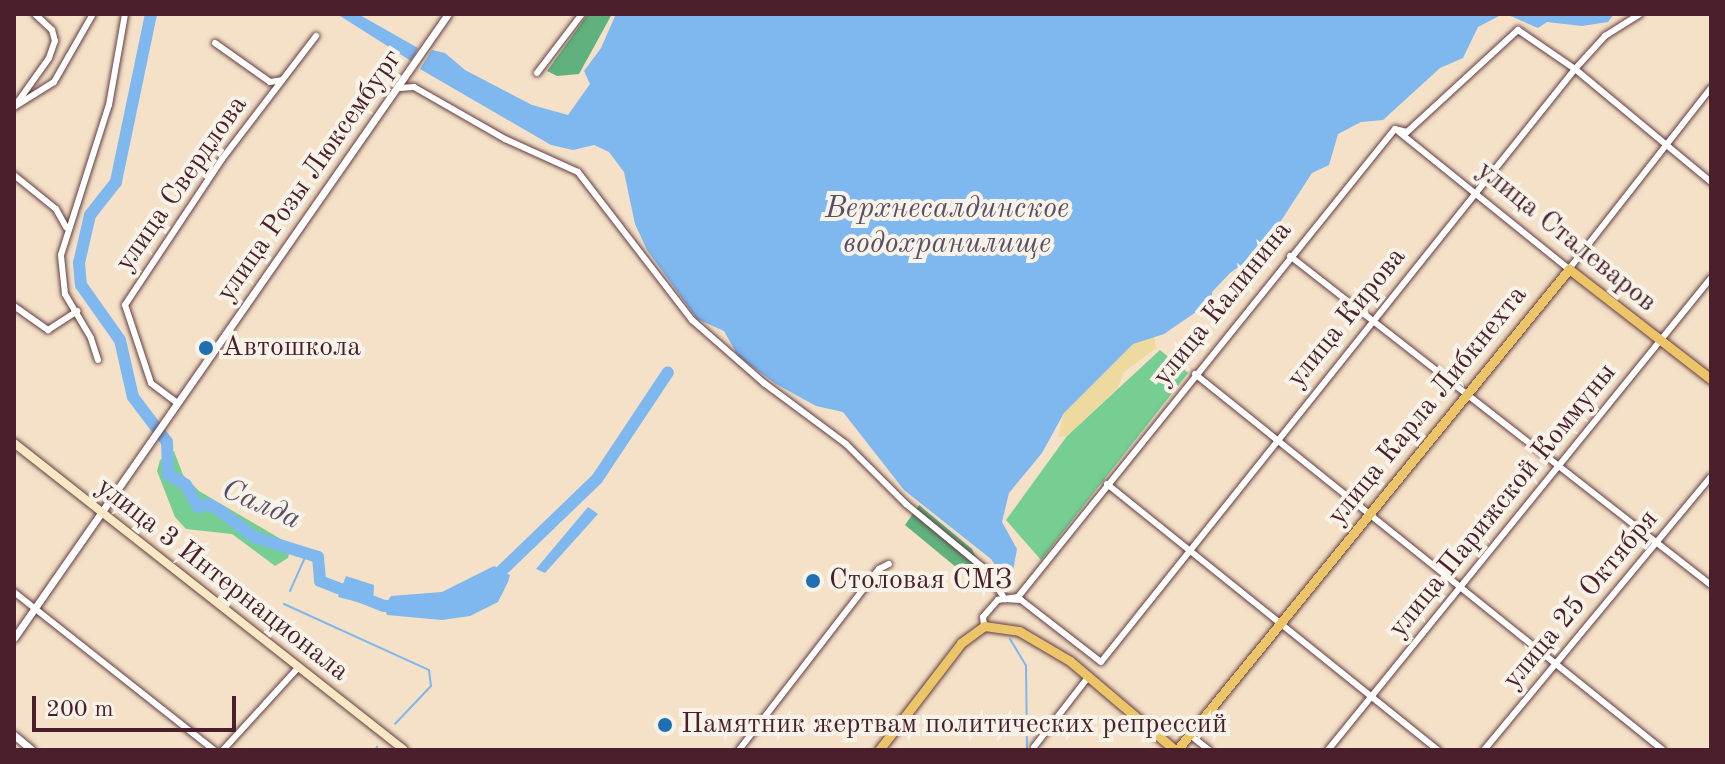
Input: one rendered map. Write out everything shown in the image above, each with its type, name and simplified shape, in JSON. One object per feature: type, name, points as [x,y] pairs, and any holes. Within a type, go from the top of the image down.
[{"type":"main road","name":"улица Сталеваров","points":[[1569,269],[1711,379]]},
{"type":"main road","name":"улица Карла Либкнехта","points":[[1176,750],[1569,269]]},
{"type":"main road","name":"улица 3 Интернационала","points":[[14,443],[404,750]]},
{"type":"main road","points":[[879,750],[961,643],[984,626],[1019,631],[1089,676],[1176,750]]},
{"type":"street","points":[[14,106],[49,58],[55,41],[52,30],[35,14]]},
{"type":"street","points":[[14,106],[54,82],[93,14]]},
{"type":"street","points":[[98,360],[77,311],[65,294],[61,255],[66,227],[109,105],[125,14]]},
{"type":"street","name":"улица Розы Люксембург","points":[[14,638],[103,515],[136,457],[410,74],[448,14]]},
{"type":"street","points":[[537,73],[582,14]]},
{"type":"street","name":"улица Кирова","points":[[1005,599],[1021,600],[1101,662],[1575,69],[1605,36],[1640,14]]},
{"type":"street","name":"улица Калинина","points":[[984,626],[983,617],[1005,599],[1018,597],[1395,129],[1407,132],[1518,30],[1575,69]]},
{"type":"street","name":"улица Свердлова","points":[[176,402],[151,383],[125,305],[222,159],[316,36]]},
{"type":"street","points":[[215,43],[270,82],[282,80]]},
{"type":"street","points":[[1575,69],[1711,182]]},
{"type":"street","points":[[400,88],[414,87],[505,139],[578,172],[692,320],[846,444],[906,504],[986,570],[1005,599]]},
{"type":"street","name":"улица Карла Либкнехта","points":[[1569,269],[1711,88]]},
{"type":"street","name":"улица Сталеваров","points":[[1395,129],[1569,269]]},
{"type":"street","points":[[14,175],[56,209],[66,227]]},
{"type":"street","points":[[1290,256],[1561,464],[1711,585]]},
{"type":"street","name":"улица Парижской Коммуны","points":[[1328,750],[1711,278]]},
{"type":"street","points":[[14,306],[48,330],[77,311]]},
{"type":"street","points":[[1195,374],[1663,750]]},
{"type":"street","name":"улица 25 Октября","points":[[1484,750],[1711,477]]},
{"type":"street","points":[[1107,484],[1438,750]]},
{"type":"street","points":[[739,750],[879,569],[889,564]]},
{"type":"street","points":[[14,592],[214,750]]},
{"type":"street","points":[[223,750],[298,668]]},
{"type":"street","points":[[1034,747],[1089,676]]},
{"type":"street","points":[[14,735],[32,750]]},
{"type":"street","points":[[1190,735],[1209,750]]},
{"type":"green space","points":[[588,14],[612,14],[579,74],[557,76],[547,71]]},
{"type":"green space","points":[[1160,350],[1188,373],[1041,560],[1006,520],[1067,436]]},
{"type":"green space","points":[[174,451],[183,475],[199,491],[291,545],[288,558],[275,566],[232,534],[186,529],[175,517],[157,471],[160,460]]},
{"type":"green space","points":[[919,505],[972,549],[989,584],[980,587],[905,525]]},
{"type":"sand","points":[[1154,335],[1156,348],[1124,372],[1117,389],[1067,436],[1058,437],[1064,413],[1104,368],[1133,344]]},
{"type":"water","points":[[337,14],[358,14],[418,48],[411,61]]},
{"type":"water","name":"Верхнесалдинское водохранилище","points":[[616,14],[1503,14],[1478,27],[1463,58],[1440,68],[1383,120],[1361,122],[1338,134],[1329,165],[1312,173],[1275,230],[1273,242],[1230,273],[1212,292],[1212,301],[1164,334],[1133,344],[1064,413],[1042,453],[1009,493],[1002,522],[1017,549],[1010,587],[991,559],[904,490],[843,412],[816,406],[776,384],[738,356],[724,331],[697,319],[647,250],[635,224],[624,172],[609,152],[594,145],[573,150],[551,145],[420,69],[432,50],[445,53],[465,70],[532,105],[568,115],[590,84],[584,71],[601,48]]},
{"type":"water","points":[[1506,14],[1614,14],[1608,22],[1582,26],[1547,22],[1538,28]]},
{"type":"water","points":[[588,507],[598,514],[545,573],[536,569]]},
{"type":"water","points":[[494,566],[510,575],[508,582],[498,602],[470,616],[442,620],[387,615],[384,606],[391,596],[442,592]]},
{"type":"water","points":[[346,576],[374,585],[373,606],[338,597]]},
{"type":"waterway","name":"Салда","points":[[151,14],[116,182],[90,215],[79,263],[81,285],[120,340],[133,397],[167,442],[168,474],[186,485],[198,507],[208,504],[254,537],[318,557],[320,581],[384,606],[398,606]]},
{"type":"waterway","name":"Салда","points":[[493,579],[597,479],[668,372]]},
{"type":"waterway","points":[[290,591],[306,555]]},
{"type":"waterway","points":[[284,604],[429,670],[431,686],[395,724]]},
{"type":"waterway","points":[[1010,639],[1026,666],[1027,750]]},
{"type":"place","name":"Автошкола","points":[[206,348]]},
{"type":"place","name":"Столовая СМЗ","points":[[813,581]]},
{"type":"place","name":"Памятник жертвам политических репрессий","points":[[665,725]]}]
